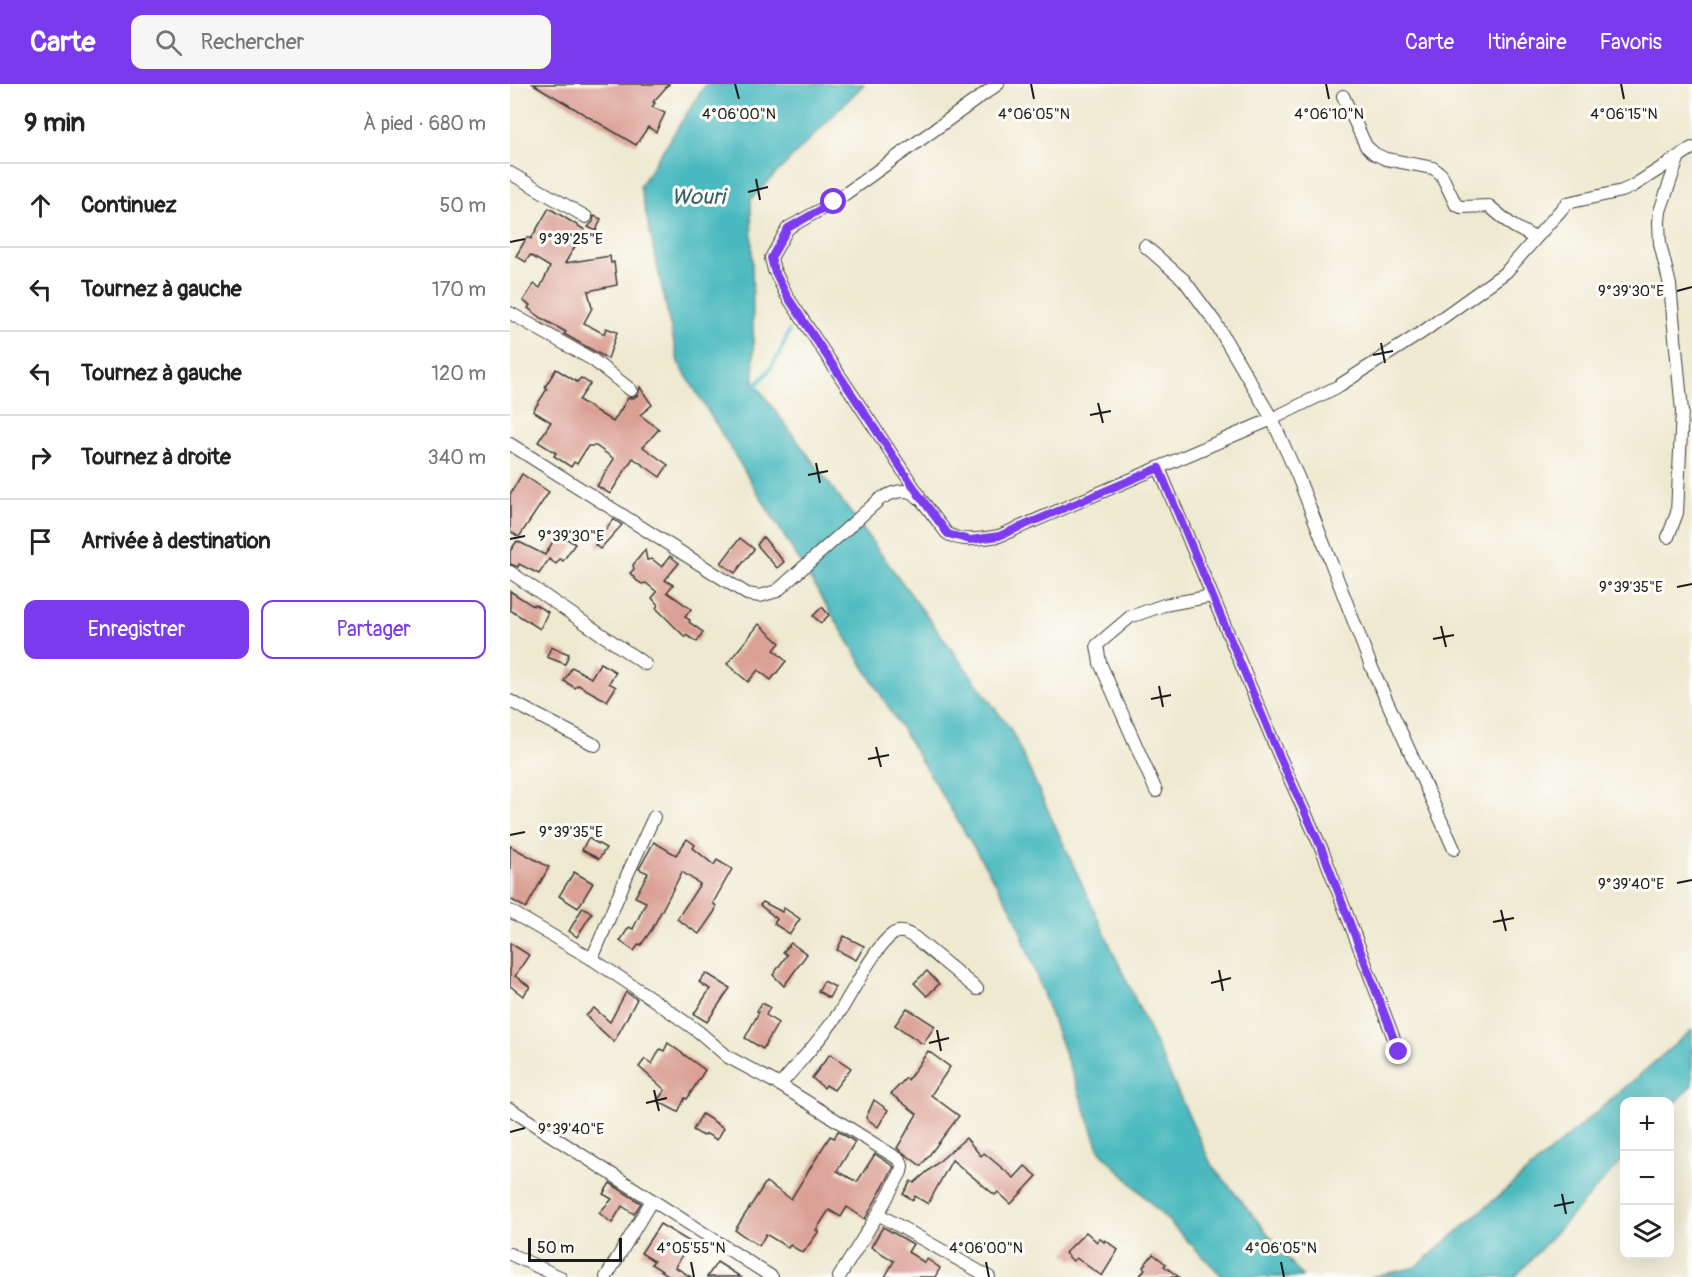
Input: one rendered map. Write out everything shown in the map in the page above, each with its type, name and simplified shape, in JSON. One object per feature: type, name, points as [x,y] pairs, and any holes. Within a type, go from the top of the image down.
[{"type":"street","points":[[998,84],[834,202],[788,228],[771,258],[774,270],[787,296],[919,495],[948,534],[970,540],[999,536],[1272,419],[1337,387],[1424,331],[1506,272],[1567,203],[1622,191],[1678,159],[1692,148]]},
{"type":"street","points":[[1343,96],[1366,146],[1375,154],[1386,159],[1433,168],[1441,174],[1456,205],[1461,207],[1489,206],[1513,226],[1534,238]]},
{"type":"street","points":[[1668,537],[1677,513],[1683,411],[1672,295],[1660,244],[1659,223],[1660,211],[1678,159]]},
{"type":"street","points":[[510,173],[586,217]]},
{"type":"street","points":[[1145,246],[1184,280],[1215,322],[1272,419],[1298,477],[1371,666],[1454,849]]},
{"type":"street","points":[[510,313],[593,360],[631,390]]},
{"type":"street","points":[[510,444],[747,594],[760,596],[777,591],[880,499],[891,492],[906,490],[919,495]]},
{"type":"street","points":[[1159,468],[1323,852],[1399,1052]]},
{"type":"street","points":[[510,573],[645,664]]},
{"type":"street","points":[[1156,791],[1100,663],[1097,645],[1130,617],[1164,605],[1212,596]]},
{"type":"street","points":[[510,701],[595,745]]},
{"type":"street","points":[[592,959],[654,818]]},
{"type":"street","points":[[510,911],[592,959],[651,998],[699,1032],[728,1057],[780,1085],[900,1160],[901,1172],[839,1277]]},
{"type":"street","points":[[780,1085],[822,1038],[868,965],[891,935],[897,932],[904,931],[914,937],[977,989]]},
{"type":"street","points":[[510,1109],[772,1277]]},
{"type":"street","points":[[606,1277],[652,1200]]},
{"type":"street","points":[[878,1214],[989,1277]]},
{"type":"street","points":[[510,1254],[560,1277]]},
{"type":"water","name":"Wouri","points":[[706,84],[864,84],[751,199],[754,382],[1011,730],[1211,1164],[1303,1277],[1223,1277],[1100,1151],[1014,913],[678,362],[640,186]]},
{"type":"water","points":[[1692,1030],[1692,1085],[1674,1105],[1674,1097],[1620,1097],[1620,1162],[1515,1277],[1371,1277],[1416,1267]]},
{"type":"building","points":[[533,84],[669,84],[653,102],[655,103],[652,107],[665,113],[656,132],[648,127],[636,145]]},
{"type":"building","points":[[549,208],[585,230],[565,263],[610,256],[611,263],[614,262],[617,285],[588,291],[592,308],[584,323],[604,334],[606,328],[617,332],[608,359],[564,334],[566,332],[543,319],[528,308],[530,305],[523,301],[534,284],[540,288],[550,267],[530,255],[526,262],[516,256],[527,237],[531,239]]},
{"type":"building","points":[[594,216],[601,219],[596,231],[588,227],[593,222]]},
{"type":"building","points":[[556,369],[577,382],[581,378],[590,384],[579,400],[613,422],[628,398],[638,395],[640,387],[652,405],[640,415],[659,429],[643,447],[668,465],[660,477],[633,458],[610,494],[597,486],[614,459],[596,446],[588,446],[577,464],[574,462],[571,467],[554,456],[556,453],[538,442],[551,422],[533,411]]},
{"type":"building","points":[[522,474],[549,492],[519,537],[510,531],[510,494]]},
{"type":"building","points":[[613,519],[622,525],[600,549],[595,545]]},
{"type":"building","points":[[558,533],[575,544],[563,561],[560,559],[556,564],[549,559],[539,574],[519,564],[518,567],[510,564],[510,551],[517,541],[545,555]]},
{"type":"building","points":[[763,537],[784,562],[777,568],[757,545]]},
{"type":"building","points":[[740,538],[754,549],[735,573],[721,563]]},
{"type":"building","points":[[645,550],[647,560],[652,559],[662,567],[670,556],[679,563],[665,580],[673,585],[667,592],[691,609],[685,617],[703,632],[697,642],[686,635],[685,637],[656,608],[658,605],[652,598],[657,592],[646,583],[642,584],[637,581],[630,573],[634,569],[633,565]]},
{"type":"building","points":[[510,591],[533,606],[534,604],[548,612],[540,629],[510,610]]},
{"type":"building","points":[[822,607],[829,615],[821,623],[813,616]]},
{"type":"building","points":[[759,624],[780,643],[774,650],[786,661],[771,680],[758,670],[748,682],[727,664]]},
{"type":"building","points":[[551,647],[569,654],[565,664],[547,657]]},
{"type":"building","points":[[600,663],[616,672],[609,683],[616,687],[607,701],[578,685],[575,688],[564,681],[572,667],[591,678]]},
{"type":"building","points":[[588,838],[606,848],[599,859],[582,850]]},
{"type":"building","points":[[687,839],[695,845],[693,848],[714,865],[717,860],[732,869],[713,903],[716,906],[715,911],[699,934],[677,919],[700,884],[682,872],[652,929],[634,951],[620,941],[629,927],[633,929],[646,902],[635,897],[648,873],[639,869],[654,842],[676,855]]},
{"type":"building","points":[[510,846],[549,867],[526,908],[510,899]]},
{"type":"building","points":[[574,872],[593,883],[578,908],[559,896]]},
{"type":"building","points":[[763,902],[782,912],[784,908],[800,919],[790,934],[774,924],[777,919],[760,905]]},
{"type":"building","points":[[583,907],[592,913],[577,937],[569,931]]},
{"type":"building","points":[[844,936],[864,946],[856,960],[837,950]]},
{"type":"building","points":[[510,943],[529,955],[515,976],[530,987],[523,996],[510,986]]},
{"type":"building","points":[[791,943],[807,954],[784,986],[773,975],[787,955],[783,952]]},
{"type":"building","points":[[927,971],[939,984],[927,996],[914,983]]},
{"type":"building","points":[[706,973],[730,988],[707,1022],[694,1014],[710,989],[699,982]]},
{"type":"building","points":[[824,981],[835,987],[829,998],[818,991]]},
{"type":"building","points":[[626,992],[637,999],[614,1042],[586,1016],[594,1008],[610,1022]]},
{"type":"building","points":[[762,1003],[770,1007],[766,1015],[778,1023],[763,1049],[745,1038]]},
{"type":"building","points":[[907,1008],[935,1026],[923,1044],[895,1025]]},
{"type":"building","points":[[668,1043],[705,1070],[678,1112],[657,1101],[665,1090],[639,1067],[645,1059],[652,1064],[660,1049],[664,1051]]},
{"type":"building","points":[[928,1051],[950,1067],[931,1095],[959,1116],[921,1166],[897,1148],[917,1114],[891,1094],[906,1078],[908,1080]]},
{"type":"building","points":[[830,1054],[851,1068],[834,1090],[826,1085],[824,1088],[812,1078]]},
{"type":"building","points":[[874,1100],[888,1110],[878,1127],[866,1118]]},
{"type":"building","points":[[702,1114],[724,1128],[717,1140],[693,1130]]},
{"type":"building","points":[[838,1131],[855,1142],[837,1171],[857,1182],[875,1154],[894,1167],[865,1219],[847,1207],[841,1217],[829,1210],[816,1230],[819,1231],[803,1253],[790,1245],[788,1248],[766,1234],[759,1246],[735,1230],[766,1182],[791,1199],[830,1136],[834,1138]]},
{"type":"building","points":[[966,1138],[981,1156],[984,1153],[1014,1178],[1025,1166],[1037,1176],[1011,1204],[998,1192],[995,1195],[952,1160],[928,1204],[915,1196],[913,1200],[903,1194],[911,1181],[914,1183]]},
{"type":"building","points":[[610,1183],[641,1203],[634,1214],[622,1206],[612,1223],[599,1213],[612,1199],[603,1194]]},
{"type":"building","points":[[660,1224],[690,1242],[675,1267],[691,1277],[671,1277],[651,1264],[654,1261],[641,1253]]},
{"type":"building","points":[[883,1227],[913,1244],[908,1252],[925,1263],[927,1259],[940,1268],[935,1277],[885,1277],[894,1261],[871,1247]]},
{"type":"building","points":[[1086,1232],[1097,1242],[1099,1238],[1104,1242],[1105,1240],[1118,1250],[1102,1276],[1076,1258],[1073,1261],[1065,1253]]},
{"type":"building","points":[[1153,1254],[1166,1264],[1164,1266],[1179,1277],[1139,1277]]},
{"type":"building","points":[[717,1262],[741,1277],[707,1277]]},
{"type":"waterway","points":[[754,387],[775,361],[789,331]]},
{"type":"route","points":[[834,202],[788,228],[771,258],[774,270],[787,296],[897,463],[948,534],[970,540],[999,536],[1159,468],[1278,753],[1323,852],[1399,1052]]}]
